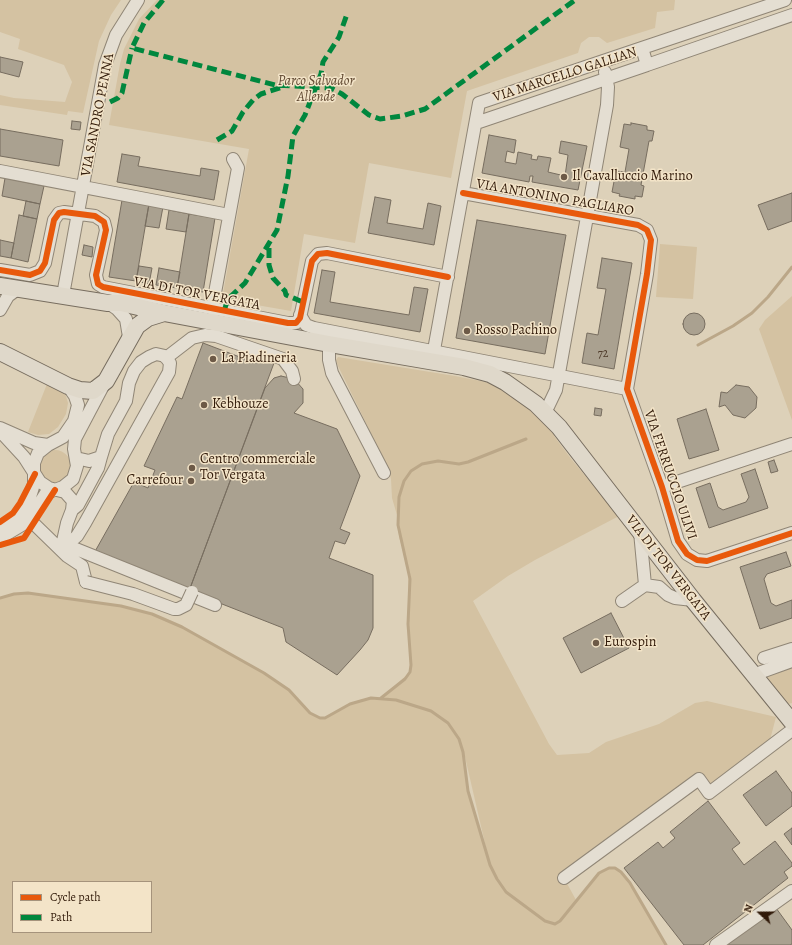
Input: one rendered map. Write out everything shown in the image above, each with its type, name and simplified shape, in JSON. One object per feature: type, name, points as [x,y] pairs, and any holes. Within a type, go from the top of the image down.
[{"type":"main road","name":"VIA DI TOR VERGATA","points":[[0,286],[108,303],[121,303],[164,313],[291,324],[329,344],[464,367],[490,374],[517,389],[559,427],[693,600],[792,722]]},
{"type":"main road","name":"VIA DI TOR VERGATA","points":[[106,381],[129,337],[144,320],[164,313]]},
{"type":"main road","points":[[0,352],[68,386],[80,390],[90,391],[100,387],[106,381]]},
{"type":"street","name":"VIA SANDRO PENNA","points":[[63,295],[109,55],[121,27],[138,0]]},
{"type":"street","points":[[642,48],[785,0]]},
{"type":"street","points":[[647,65],[792,15]]},
{"type":"street","name":"VIA MARCELLO GALLIAN","points":[[434,350],[479,103],[642,48],[647,65],[476,123]]},
{"type":"street","points":[[545,413],[556,390],[607,105],[607,78],[602,62]]},
{"type":"street","points":[[212,309],[238,168],[233,159]]},
{"type":"street","points":[[0,171],[229,215]]},
{"type":"street","name":"VIA ANTONINO PAGLIARO","points":[[463,193],[641,226],[650,235],[647,274],[627,389]]},
{"type":"street","points":[[0,270],[30,275],[40,271],[44,266],[55,217],[62,212],[78,213]]},
{"type":"street","name":"VIA DI TOR VERGATA","points":[[78,213],[98,217],[106,226],[97,272],[97,280],[101,286],[107,289],[291,324]]},
{"type":"street","points":[[448,276],[322,253],[315,256],[312,261],[291,324],[306,325],[314,328],[434,350],[627,389]]},
{"type":"street","points":[[0,310],[8,296],[19,288]]},
{"type":"street","points":[[108,303],[122,314],[128,326],[129,337]]},
{"type":"street","points":[[166,358],[192,338],[206,335],[216,336],[283,359],[289,365],[294,379]]},
{"type":"street","points":[[329,344],[329,360],[332,373],[384,474]]},
{"type":"street","points":[[160,354],[170,363],[169,372],[85,523],[77,536],[61,550],[66,523],[72,510],[80,500],[98,468],[108,434],[126,401],[129,383],[134,371],[141,362],[149,357],[160,354]]},
{"type":"street","points":[[0,538],[15,530],[29,519],[46,493],[67,485],[73,479],[77,471],[74,446],[76,435],[106,381]]},
{"type":"street","points":[[0,528],[9,523],[28,502],[33,490],[35,474],[33,466],[38,453],[66,434],[76,417],[78,402],[68,386]]},
{"type":"street","name":"VIA FERRUCCIO ULIVI","points":[[627,389],[662,487],[678,541],[687,554],[697,560],[707,560],[792,533]]},
{"type":"street","points":[[0,430],[34,443],[48,445]]},
{"type":"street","points":[[0,430],[24,457],[40,482],[55,490],[66,492],[70,496],[73,501],[72,510]]},
{"type":"street","points":[[662,487],[792,444]]},
{"type":"street","points":[[76,458],[89,461],[101,457]]},
{"type":"street","points":[[29,519],[69,558],[82,566],[86,582],[132,594],[174,609],[178,609],[186,605],[192,592]]},
{"type":"street","points":[[640,532],[645,585]]},
{"type":"street","points":[[61,550],[74,548],[216,605]]},
{"type":"street","points":[[622,601],[645,585],[659,586],[668,595],[675,598],[693,600]]},
{"type":"street","points":[[764,658],[792,650]]},
{"type":"street","points":[[753,675],[792,662]]},
{"type":"street","points":[[564,878],[699,779],[709,793],[792,730]]},
{"type":"street","points":[[716,945],[792,892]]},
{"type":"green space","points":[[0,0],[121,0],[111,15],[99,41],[83,113],[68,111],[67,115],[0,105],[0,95],[14,98],[65,102],[72,82],[64,65],[18,49],[20,39],[0,32]]},
{"type":"green space","name":"Parco Salvador Allende","points":[[157,0],[675,0],[674,10],[657,12],[655,28],[607,43],[599,37],[589,37],[581,43],[578,53],[467,91],[451,178],[369,163],[355,243],[304,234],[291,311],[222,299],[249,149],[109,125],[124,49],[139,19]]},
{"type":"green space","points":[[660,244],[697,247],[693,299],[656,297]]},
{"type":"green space","points":[[792,296],[792,420],[759,329],[765,320]]},
{"type":"green space","points":[[338,357],[491,383],[529,408],[555,433],[554,436],[572,460],[619,516],[535,560],[508,576],[473,601],[549,744],[557,755],[589,753],[606,742],[659,724],[695,703],[707,701],[776,717],[770,740],[709,793],[699,779],[564,878],[576,900],[602,871],[612,868],[618,870],[635,892],[666,945],[0,945],[0,598],[14,594],[28,593],[121,606],[152,614],[182,627],[264,673],[289,690],[310,713],[320,718],[325,718],[359,700],[381,698],[410,672],[408,567],[399,537],[397,515],[392,498],[391,479],[388,468],[336,360]],"holes":[[[465,757],[490,865],[468,791]]]},
{"type":"green space","points":[[47,384],[65,393],[68,403],[66,414],[58,427],[49,434],[38,435],[28,432]]},
{"type":"green space","points":[[52,450],[58,450],[68,457],[71,466],[70,472],[64,479],[58,482],[52,482],[42,475],[39,469],[39,463],[46,453]]},
{"type":"green space","points":[[792,665],[792,703],[788,704],[763,675]]},
{"type":"building","points":[[0,57],[23,62],[19,77],[0,72]]},
{"type":"building","points":[[72,121],[81,122],[80,130],[71,129]]},
{"type":"building","points":[[631,123],[647,126],[647,130],[654,131],[652,141],[649,141],[641,185],[644,186],[642,197],[635,196],[635,199],[619,196],[620,194],[612,192],[616,171],[625,172],[629,149],[620,147],[624,124],[631,125]]},
{"type":"building","points":[[0,129],[63,140],[59,166],[0,156]]},
{"type":"building","points":[[489,135],[516,140],[514,153],[507,151],[505,162],[516,164],[518,152],[532,155],[531,159],[537,160],[538,156],[551,158],[548,172],[565,176],[568,155],[559,153],[561,141],[587,146],[578,190],[532,182],[533,176],[530,176],[529,182],[482,173]]},
{"type":"building","points":[[122,154],[140,157],[138,166],[200,176],[201,168],[219,171],[214,200],[117,182]]},
{"type":"building","points":[[5,178],[44,186],[40,204],[2,196]]},
{"type":"building","points":[[792,193],[792,221],[768,230],[758,205]]},
{"type":"building","points":[[375,197],[391,200],[387,223],[423,229],[428,203],[441,206],[434,245],[368,233]]},
{"type":"building","points":[[122,200],[149,204],[136,281],[109,277]]},
{"type":"building","points":[[26,201],[40,204],[37,219],[23,216]]},
{"type":"building","points":[[149,204],[163,207],[159,228],[145,226]]},
{"type":"building","points":[[169,210],[189,214],[186,232],[166,229]]},
{"type":"building","points":[[189,214],[215,218],[203,292],[177,288]]},
{"type":"building","points":[[19,215],[37,219],[28,262],[11,258]]},
{"type":"building","points":[[477,220],[566,235],[545,354],[456,338]]},
{"type":"building","points":[[0,240],[14,243],[11,258],[0,256]]},
{"type":"building","points":[[84,245],[93,247],[92,257],[82,255]]},
{"type":"building","points":[[602,258],[632,263],[614,369],[582,363],[587,333],[598,335],[606,289],[597,288]]},
{"type":"building","points":[[139,266],[152,268],[149,284],[136,281]]},
{"type":"building","points":[[159,268],[180,272],[177,288],[156,285]]},
{"type":"building","points":[[322,270],[335,272],[330,302],[409,315],[414,287],[428,289],[420,332],[314,313]]},
{"type":"building","points":[[694,313],[702,316],[705,324],[702,332],[694,335],[686,332],[683,324],[686,316]]},
{"type":"building","name":"Centro commerciale Tor Vergata","points":[[203,343],[245,359],[247,353],[274,363],[189,591],[93,555],[134,482],[148,488],[155,470],[144,466],[177,397],[182,399]]},
{"type":"building","points":[[281,376],[294,379],[303,389],[303,403],[294,413],[337,429],[360,476],[340,529],[350,533],[345,544],[335,541],[329,558],[373,575],[373,628],[368,640],[337,675],[286,642],[283,628],[189,591],[265,388],[274,378]]},
{"type":"building","points":[[736,385],[749,387],[757,397],[756,408],[745,418],[733,415],[725,405],[719,407],[721,392],[727,393]]},
{"type":"building","points":[[595,408],[602,409],[601,416],[594,415]]},
{"type":"building","points":[[706,409],[719,450],[689,459],[677,419]]},
{"type":"building","points":[[774,460],[778,471],[771,473],[768,462]]},
{"type":"building","points":[[755,469],[768,508],[709,528],[696,488],[710,483],[718,507],[723,510],[746,502],[749,497],[741,474]]},
{"type":"building","points":[[786,552],[791,566],[767,574],[764,579],[771,603],[776,606],[792,600],[792,618],[760,629],[740,567]]},
{"type":"building","name":"Eurospin","points":[[611,613],[629,648],[581,673],[563,638]]},
{"type":"building","points":[[776,771],[792,793],[792,806],[766,826],[743,795]]},
{"type":"building","points":[[708,801],[740,843],[732,849],[744,865],[775,841],[792,863],[792,866],[784,872],[788,878],[703,945],[684,945],[624,868],[658,842],[663,848],[675,838],[670,832]]},
{"type":"building","points":[[792,828],[792,845],[784,834]]},
{"type":"building","points":[[776,908],[792,930],[792,944],[726,945]]},
{"type":"waterway","points":[[698,345],[733,326],[752,313],[768,297],[792,267]]},
{"type":"waterway","points":[[381,698],[405,679],[410,672],[411,665],[408,624],[410,579],[398,525],[399,497],[404,481],[411,471],[422,464],[438,461],[459,464],[468,462],[526,439]]},
{"type":"waterway","points":[[0,598],[14,594],[28,593],[121,606],[152,614],[182,627],[264,673],[289,690],[310,713],[320,718],[325,718],[350,704],[371,698],[396,700],[431,711],[448,723],[459,739],[463,752],[468,791],[490,865],[506,892],[545,921],[555,924],[560,921],[599,873],[609,868],[615,868],[621,872],[630,883],[666,945]]},
{"type":"marked path","points":[[163,0],[144,23],[132,48],[275,85],[331,88],[342,94],[369,115],[380,119],[402,116],[425,109],[575,0]]},
{"type":"marked path","points":[[224,311],[228,299],[245,283],[277,230],[288,176],[293,136],[305,115],[321,74],[323,62],[339,37],[347,14]]},
{"type":"marked path","points":[[110,102],[118,98],[122,93],[132,48]]},
{"type":"marked path","points":[[217,140],[232,131],[243,112],[253,100],[261,94],[283,87]]},
{"type":"marked path","points":[[269,248],[269,265],[273,278],[285,291],[286,295],[303,302]]},
{"type":"cycle path","points":[[463,193],[638,225],[647,230],[651,240],[647,274],[627,389],[662,487],[678,541],[687,554],[697,560],[707,561],[792,533]]},
{"type":"cycle path","points":[[0,270],[30,275],[40,271],[45,263],[54,220],[59,213],[64,212],[95,216],[104,222],[106,230],[96,275],[98,284],[103,287],[288,323],[296,323],[300,318],[312,261],[318,254],[327,253],[448,277]]},
{"type":"cycle path","points":[[0,522],[13,513],[35,474]]},
{"type":"cycle path","points":[[0,545],[24,538],[55,490]]},
{"type":"place","name":"Il Cavalluccio Marino","points":[[564,177]]},
{"type":"place","name":"Rosso Pachino","points":[[467,331]]},
{"type":"place","name":"La Piadineria","points":[[213,359]]},
{"type":"place","name":"Kebhouze","points":[[204,405]]},
{"type":"place","name":"Centro commerciale Tor Vergata","points":[[192,468]]},
{"type":"place","name":"Carrefour","points":[[191,481]]},
{"type":"place","name":"Eurospin","points":[[596,643]]}]
